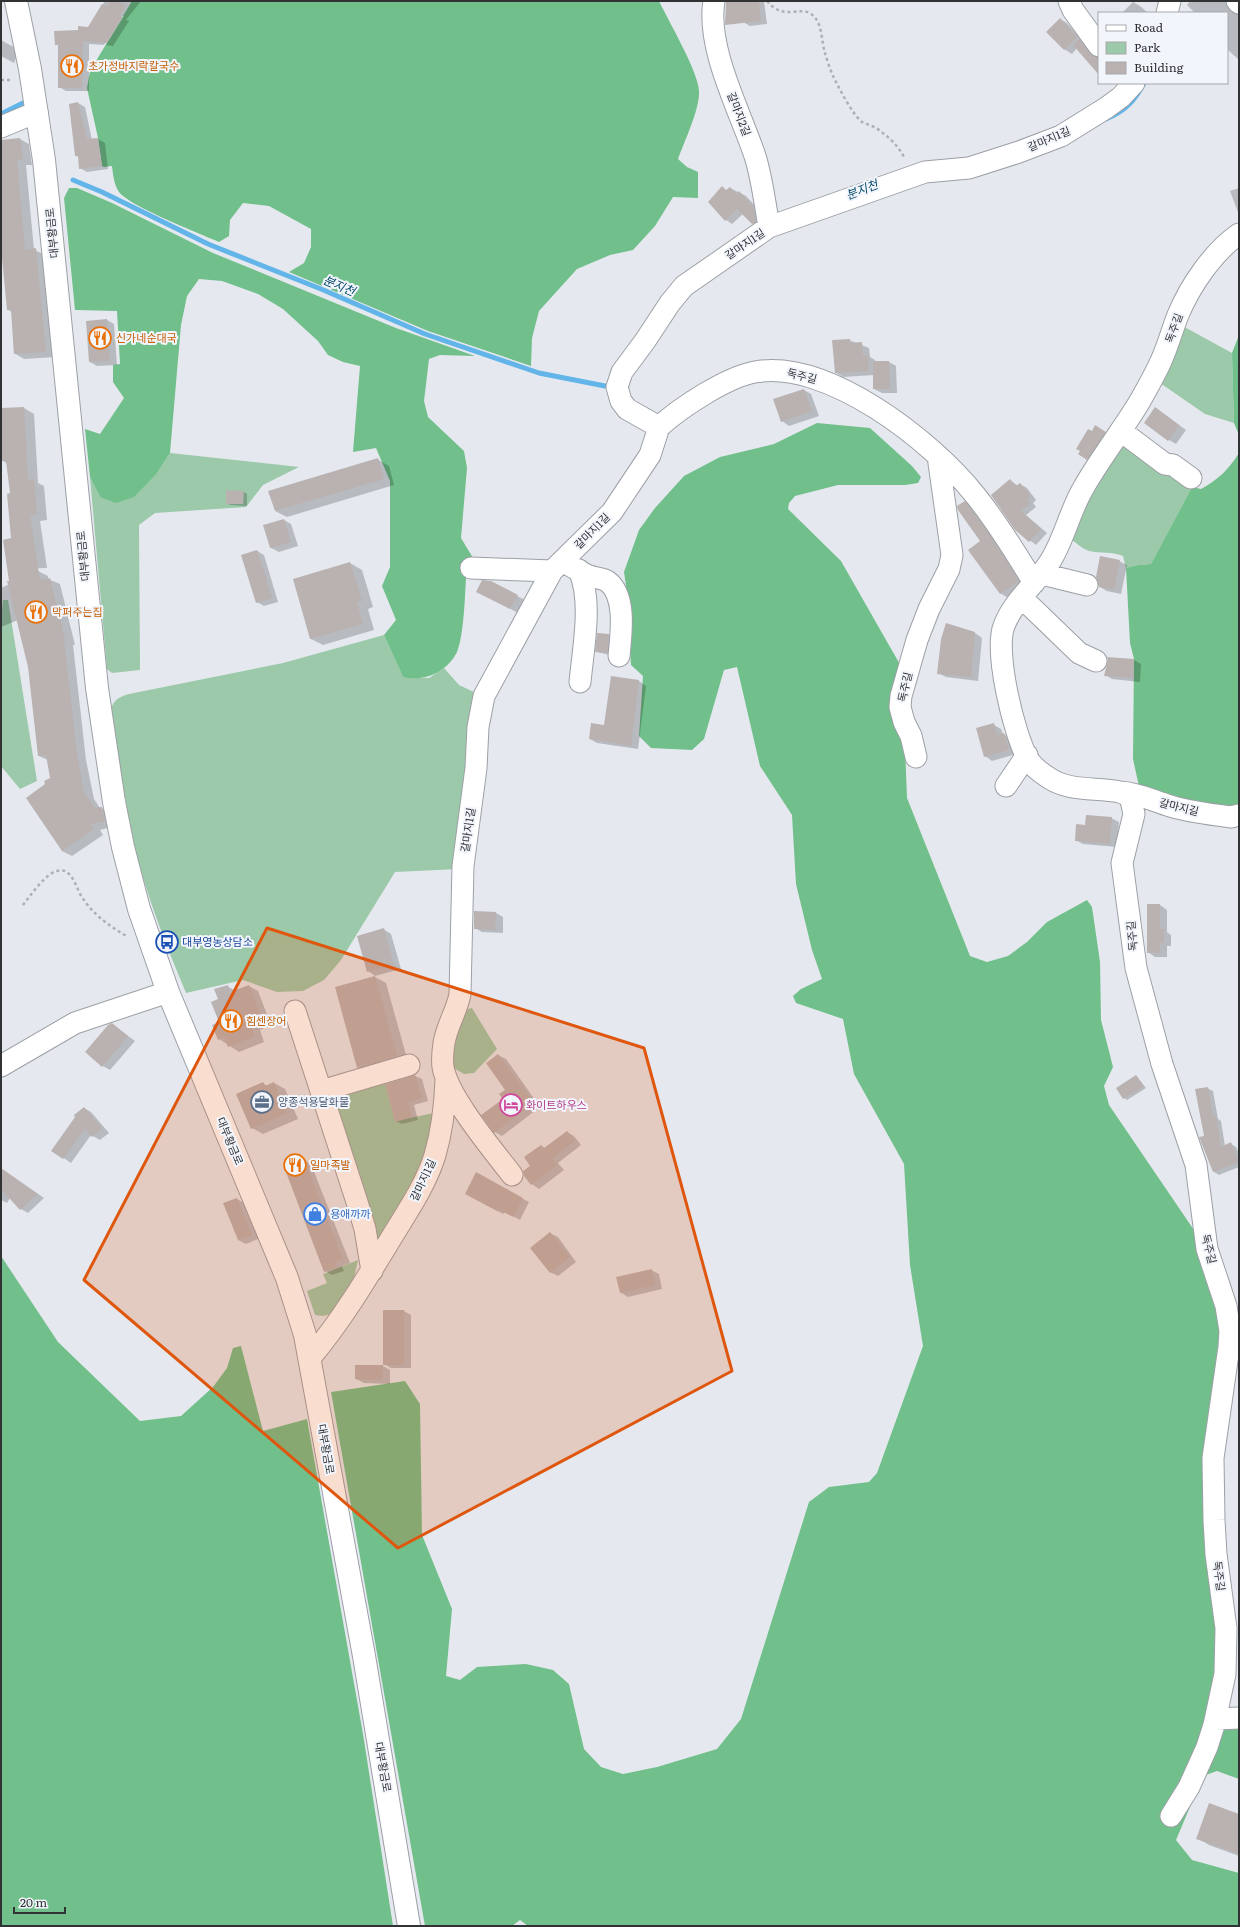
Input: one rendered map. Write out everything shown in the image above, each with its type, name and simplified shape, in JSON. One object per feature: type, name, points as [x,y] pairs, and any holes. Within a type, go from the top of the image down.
[{"type":"main road","name":"대부황금로","points":[[16,1],[37,112],[57,274],[97,688],[113,795],[123,847],[131,882],[168,992],[287,1278],[298,1312],[310,1358],[364,1656],[409,1926]]},
{"type":"lane","name":"갈마지2길","points":[[714,1],[713,20],[720,55],[734,102],[755,157],[769,227]]},
{"type":"lane","points":[[1069,1],[1073,10],[1098,45]]},
{"type":"lane","points":[[1167,12],[1170,1]]},
{"type":"lane","name":"갈마지1길","points":[[512,1175],[456,1098],[446,1079],[443,1066],[444,1044],[447,1030],[460,994],[463,866],[476,768],[480,710],[490,683],[564,568],[612,512],[650,455],[659,427],[627,409],[621,401],[617,387],[622,372],[670,303],[684,286],[769,227],[910,176],[934,170],[969,168],[1019,152],[1061,136],[1111,105],[1133,84]]},
{"type":"lane","points":[[1,127],[37,112]]},
{"type":"lane","name":"독주길","points":[[1171,1816],[1189,1787],[1200,1764],[1216,1719],[1233,1659],[1226,1628],[1218,1573],[1214,1520],[1213,1458],[1234,1349],[1229,1317],[1207,1249],[1196,1164],[1162,1064],[1136,968],[1122,863],[1134,814],[1131,800],[1127,795],[1120,792],[1072,788],[1060,784],[1038,770],[1027,755],[1017,732],[1010,708],[1002,635],[1005,623],[1055,554],[1084,487],[1121,431],[1154,376],[1162,361],[1178,313],[1192,289],[1214,259],[1239,234]]},
{"type":"lane","name":"독주길","points":[[659,427],[669,418],[702,397],[741,376],[776,370],[802,374],[849,392],[878,410],[938,456],[976,495],[1033,585],[1079,653],[1096,661]]},
{"type":"lane","points":[[1121,431],[1165,464],[1174,465],[1191,478]]},
{"type":"lane","name":"독주길","points":[[916,757],[900,707],[901,696],[917,640],[929,609],[949,569],[952,555],[938,456]]},
{"type":"lane","points":[[471,568],[564,568],[607,581],[614,587],[619,599],[621,612],[619,656]]},
{"type":"lane","points":[[564,568],[583,579],[586,604],[580,682]]},
{"type":"lane","points":[[1033,585],[1087,585]]},
{"type":"lane","points":[[1006,786],[1027,755]]},
{"type":"lane","name":"갈마지길","points":[[1120,792],[1142,795],[1167,805],[1183,809],[1231,817],[1239,815]]},
{"type":"lane","points":[[1,1066],[75,1023],[168,992]]},
{"type":"lane","points":[[295,1011],[363,1223],[372,1271]]},
{"type":"lane","points":[[321,1091],[409,1065]]},
{"type":"lane","name":"갈마지1길","points":[[310,1358],[339,1323],[416,1197],[429,1171],[435,1154],[443,1117],[446,1079]]},
{"type":"lane","points":[[1216,1719],[1239,1718]]},
{"type":"path","points":[[767,1],[778,10],[790,13],[804,11],[812,14],[819,24],[825,52],[833,76],[851,108],[862,121],[876,128],[888,137],[901,151],[908,165],[910,176]]},
{"type":"path","points":[[23,905],[48,875],[55,871],[63,870],[68,873],[82,898],[96,914],[114,928],[140,941],[150,941]]},
{"type":"highlighted area","points":[[267,928],[644,1048],[732,1371],[398,1548],[84,1280]]},
{"type":"green space","points":[[132,1],[659,1],[689,60],[698,83],[699,98],[697,107],[678,159],[687,167],[698,172],[698,198],[673,197],[655,226],[633,250],[610,255],[577,269],[539,311],[532,338],[531,366],[428,331],[289,272],[304,263],[311,247],[311,229],[269,206],[243,203],[230,220],[229,236],[219,242],[137,205],[119,192],[113,176],[112,166],[102,166],[98,138],[87,88],[90,71]]},
{"type":"green space","points":[[69,188],[77,188],[112,203],[213,253],[396,328],[475,356],[440,355],[429,359],[424,401],[428,417],[464,451],[467,468],[461,538],[476,563],[467,563],[460,643],[453,659],[441,670],[427,677],[403,677],[384,635],[396,620],[382,586],[390,567],[390,481],[376,448],[353,452],[360,366],[343,362],[328,355],[318,341],[283,309],[258,294],[222,281],[199,279],[187,296],[181,325],[170,453],[157,473],[134,497],[116,503],[100,497],[90,477],[85,429],[100,434],[124,398],[113,382],[113,365],[120,364],[117,311],[75,310],[64,198]]},
{"type":"green space","points":[[1179,324],[1232,353],[1234,423],[1205,414],[1160,383]]},
{"type":"green space","points":[[1239,335],[1239,435],[1234,423],[1232,353]]},
{"type":"green space","points":[[817,423],[870,428],[912,466],[921,477],[918,483],[905,485],[838,485],[795,496],[789,503],[788,509],[841,561],[902,668],[907,798],[970,956],[987,962],[1008,956],[1027,942],[1047,922],[1087,900],[1092,907],[1100,962],[1101,1020],[1113,1067],[1104,1086],[1109,1105],[1198,1236],[1218,1298],[1224,1352],[1223,1634],[1211,1722],[1239,1723],[1239,1779],[1217,1771],[1203,1776],[1176,1840],[1192,1860],[1239,1873],[1239,1926],[528,1926],[520,1920],[512,1926],[425,1926],[331,1392],[405,1381],[420,1404],[422,1535],[452,1609],[446,1676],[460,1680],[477,1667],[526,1664],[553,1670],[569,1684],[584,1749],[601,1767],[623,1774],[657,1767],[717,1749],[741,1719],[809,1502],[829,1487],[869,1482],[877,1473],[923,1346],[910,1265],[904,1164],[854,1074],[843,1019],[796,1003],[793,996],[801,989],[822,979],[812,950],[796,884],[792,815],[760,766],[737,667],[724,670],[704,739],[692,750],[651,748],[639,736],[643,676],[631,665],[627,593],[624,572],[639,530],[655,508],[684,476],[720,457],[774,444]]},
{"type":"green space","points":[[1122,443],[1192,487],[1151,564],[1126,568],[1123,556],[1089,551],[1068,537],[1074,516]]},
{"type":"green space","points":[[170,453],[299,467],[263,485],[246,507],[155,513],[139,525],[140,670],[112,673],[107,669],[90,477],[100,497],[157,473]]},
{"type":"green space","points":[[1239,453],[1239,811],[1140,791],[1133,759],[1134,659],[1130,643],[1126,568],[1151,564],[1192,487],[1201,489],[1213,482],[1227,469]]},
{"type":"green space","points":[[3,600],[8,600],[37,781],[20,789],[1,766],[1,621]]},
{"type":"green space","points":[[384,635],[403,677],[429,678],[444,668],[459,685],[478,694],[458,869],[395,872],[341,960],[324,980],[303,991],[277,992],[243,980],[186,993],[155,915],[135,848],[111,708],[114,702],[129,694],[283,663]]},
{"type":"green space","points":[[472,1008],[497,1049],[474,1073],[464,1074],[452,1067],[454,1029],[463,1010]]},
{"type":"green space","points":[[385,1082],[395,1121],[434,1113],[424,1166],[377,1242],[333,1098]]},
{"type":"green space","points":[[1,1256],[58,1342],[140,1421],[181,1416],[213,1387],[227,1368],[233,1348],[241,1346],[263,1431],[307,1419],[363,1734],[393,1926],[1,1926]]},
{"type":"green space","points":[[358,1260],[355,1274],[349,1289],[331,1314],[323,1316],[315,1315],[307,1291],[327,1283],[323,1274]]},
{"type":"building","points":[[111,1],[118,1],[126,6],[120,16],[123,17],[107,43],[83,41],[82,88],[58,88],[58,45],[55,45],[54,31],[78,30],[78,26],[88,27],[102,4],[107,7]]},
{"type":"building","points":[[726,1],[759,1],[761,21],[725,25]]},
{"type":"building","points":[[1060,18],[1077,37],[1064,50],[1046,32]]},
{"type":"building","points":[[1079,39],[1090,53],[1098,57],[1098,74],[1073,45]]},
{"type":"building","points":[[78,102],[87,139],[98,138],[102,166],[79,169],[78,156],[75,156],[69,104]]},
{"type":"building","points":[[20,138],[23,159],[17,160],[25,250],[36,248],[46,352],[14,354],[11,310],[7,310],[1,248],[1,140]]},
{"type":"building","points":[[722,186],[726,190],[730,187],[737,194],[739,191],[753,206],[756,221],[753,224],[737,209],[725,221],[708,202]]},
{"type":"building","points":[[107,319],[110,361],[89,362],[86,321]]},
{"type":"building","points":[[850,339],[850,343],[862,342],[863,356],[868,355],[869,371],[835,373],[832,340]]},
{"type":"building","points":[[873,361],[889,361],[890,389],[873,389]]},
{"type":"building","points":[[804,389],[812,411],[781,422],[773,399]]},
{"type":"building","points":[[24,407],[28,480],[34,479],[37,515],[30,515],[40,580],[50,578],[65,640],[77,754],[84,792],[95,808],[102,807],[105,821],[91,824],[94,829],[62,851],[26,798],[45,784],[44,781],[50,778],[46,755],[38,756],[28,667],[7,581],[9,581],[3,540],[11,538],[7,494],[10,493],[6,461],[2,461],[1,408]]},
{"type":"building","points":[[1155,407],[1179,425],[1168,441],[1144,423]]},
{"type":"building","points":[[1095,425],[1106,432],[1087,460],[1078,454],[1080,451],[1076,449],[1088,429],[1092,431]]},
{"type":"building","points":[[378,458],[384,479],[275,511],[268,491]]},
{"type":"building","points":[[1010,479],[1016,486],[1020,483],[1031,496],[1027,499],[1030,503],[1021,511],[1041,529],[1029,542],[1015,530],[991,495]]},
{"type":"building","points":[[226,490],[244,491],[243,504],[226,504]]},
{"type":"building","points":[[965,501],[989,534],[1019,581],[1000,594],[968,550],[980,541],[958,510],[957,506]]},
{"type":"building","points":[[284,519],[291,542],[270,548],[263,525]]},
{"type":"building","points":[[257,550],[272,598],[256,603],[241,555]]},
{"type":"building","points":[[1100,556],[1120,560],[1114,590],[1099,587],[1096,577]]},
{"type":"building","points":[[350,562],[362,601],[357,602],[363,624],[310,639],[293,579]]},
{"type":"building","points":[[482,580],[491,581],[518,595],[510,609],[476,592]]},
{"type":"building","points":[[946,623],[975,632],[971,677],[937,674],[941,639]]},
{"type":"building","points":[[597,633],[609,634],[607,653],[595,652]]},
{"type":"building","points":[[1107,657],[1134,659],[1133,678],[1104,676],[1108,660]]},
{"type":"building","points":[[611,676],[639,680],[631,746],[589,739],[591,723],[604,725]]},
{"type":"building","points":[[994,723],[997,735],[1004,733],[1009,750],[984,757],[976,728]]},
{"type":"building","points":[[1086,815],[1112,817],[1110,844],[1075,841],[1076,824],[1085,825]]},
{"type":"building","points":[[1147,904],[1160,904],[1160,929],[1164,929],[1164,943],[1160,943],[1160,953],[1147,953]]},
{"type":"building","points":[[474,911],[496,912],[495,930],[474,929]]},
{"type":"building","points":[[384,928],[394,965],[367,972],[357,936]]},
{"type":"building","points":[[375,976],[397,1056],[357,1068],[335,987]]},
{"type":"building","points":[[228,985],[230,992],[249,985],[263,1020],[251,1025],[255,1036],[228,1047],[224,1037],[218,1040],[212,1025],[219,1022],[211,1002],[218,999],[214,989]]},
{"type":"building","points":[[112,1023],[128,1036],[102,1067],[85,1052],[108,1025]]},
{"type":"building","points":[[498,1054],[534,1103],[494,1133],[481,1115],[503,1099],[499,1094],[505,1090],[486,1063]]},
{"type":"building","points":[[415,1075],[422,1098],[408,1102],[412,1117],[395,1122],[385,1084]]},
{"type":"building","points":[[1136,1075],[1144,1086],[1123,1099],[1116,1088]]},
{"type":"building","points":[[263,1082],[265,1086],[274,1082],[287,1113],[251,1129],[236,1094]]},
{"type":"building","points":[[1208,1087],[1213,1117],[1216,1116],[1221,1147],[1231,1142],[1239,1162],[1213,1172],[1199,1137],[1204,1136],[1195,1089]]},
{"type":"building","points":[[84,1107],[102,1128],[92,1137],[85,1129],[63,1159],[51,1151],[75,1117],[74,1115]]},
{"type":"building","points":[[567,1131],[575,1141],[552,1158],[557,1165],[531,1185],[524,1176],[523,1171],[530,1166],[524,1157],[541,1145],[544,1148]]},
{"type":"building","points":[[304,1159],[343,1259],[335,1262],[337,1267],[324,1272],[284,1167]]},
{"type":"building","points":[[1,1168],[38,1194],[20,1210],[1,1189]]},
{"type":"building","points":[[476,1172],[523,1198],[513,1217],[498,1209],[497,1211],[465,1194]]},
{"type":"building","points":[[237,1198],[252,1235],[238,1240],[223,1203]]},
{"type":"building","points":[[550,1232],[570,1257],[550,1273],[530,1248]]},
{"type":"building","points":[[652,1269],[655,1285],[620,1293],[616,1277]]},
{"type":"building","points":[[383,1310],[404,1310],[404,1365],[383,1365]]},
{"type":"building","points":[[355,1365],[383,1365],[382,1380],[355,1379]]},
{"type":"building","points":[[1209,1803],[1239,1814],[1239,1854],[1196,1839]]},
{"type":"waterway","name":"분지천","points":[[1106,119],[1119,113],[1129,105],[1143,84]]},
{"type":"waterway","name":"분지천","points":[[1,114],[23,103]]},
{"type":"waterway","name":"분지천","points":[[73,180],[102,192],[208,244],[321,289],[425,334],[539,373],[605,386]]},
{"type":"place","name":"초가정바지락칼국수","points":[[72,66]]},
{"type":"place","name":"신가네순대국","points":[[100,338]]},
{"type":"place","name":"막퍼주는집","points":[[36,612]]},
{"type":"place","name":"대부영농상담소","points":[[167,942]]},
{"type":"place","name":"힘센장어","points":[[231,1021]]},
{"type":"place","name":"양종석용달화물","points":[[262,1102]]},
{"type":"place","name":"화이트하우스","points":[[511,1105]]},
{"type":"place","name":"일마족발","points":[[295,1165]]},
{"type":"place","name":"용애까까","points":[[315,1214]]}]
